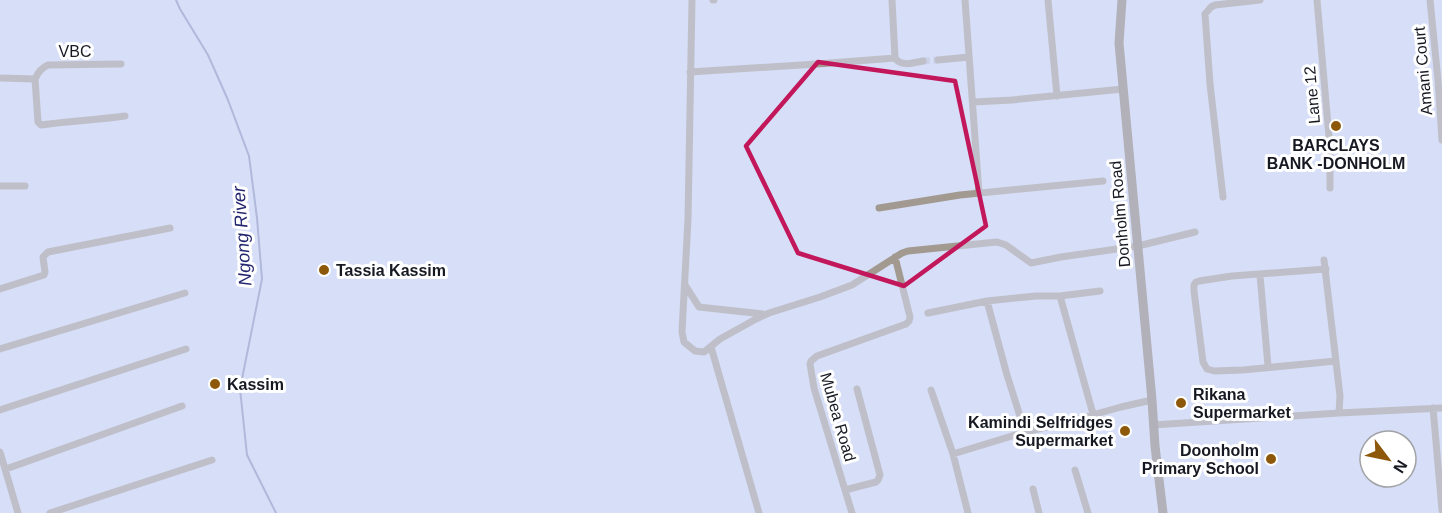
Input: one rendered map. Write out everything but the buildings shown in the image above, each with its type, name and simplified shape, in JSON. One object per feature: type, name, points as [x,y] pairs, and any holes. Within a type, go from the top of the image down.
[{"type":"main road","name":"Donholm Road","points":[[1122,0],[1119,43],[1163,513]]},
{"type":"street","points":[[692,0],[688,219],[682,332],[684,342],[690,348],[704,352],[740,327],[766,314],[842,290],[902,253],[997,242],[1006,245],[1031,263],[1138,246],[1195,232]]},
{"type":"street","points":[[892,0],[895,58],[902,64],[923,61]]},
{"type":"street","points":[[965,0],[979,193]]},
{"type":"street","points":[[1048,0],[1057,96]]},
{"type":"street","points":[[1223,197],[1210,84],[1205,14],[1215,5],[1260,0]]},
{"type":"street","name":"Lane 12","points":[[1317,0],[1329,136],[1330,188]]},
{"type":"street","name":"Amani Court","points":[[1430,0],[1442,140]]},
{"type":"street","points":[[938,60],[969,57]]},
{"type":"street","points":[[690,72],[895,58]]},
{"type":"street","name":"VBC","points":[[35,79],[42,67],[48,65],[121,64]]},
{"type":"street","points":[[0,78],[35,79],[38,122],[41,125],[125,116]]},
{"type":"street","points":[[973,102],[1123,89]]},
{"type":"street","points":[[879,208],[979,193],[1103,181]]},
{"type":"street","points":[[0,186],[25,186]]},
{"type":"street","points":[[0,289],[44,275],[43,257],[48,252],[170,228]]},
{"type":"street","name":"Mubea Road","points":[[852,513],[814,387],[810,369],[811,361],[817,356],[909,321],[910,317],[895,258]]},
{"type":"street","points":[[1324,260],[1340,396],[1339,413]]},
{"type":"street","points":[[1326,269],[1232,276],[1196,282],[1194,291],[1204,366],[1207,369],[1243,370],[1336,361]]},
{"type":"street","points":[[1260,275],[1268,366]]},
{"type":"street","points":[[685,285],[699,307],[766,314]]},
{"type":"street","points":[[928,313],[987,301],[1100,291]]},
{"type":"street","points":[[0,349],[185,293]]},
{"type":"street","points":[[1060,296],[1093,414]]},
{"type":"street","points":[[987,301],[1025,432]]},
{"type":"street","points":[[711,347],[759,513]]},
{"type":"street","points":[[0,410],[186,349]]},
{"type":"street","points":[[845,490],[876,482],[880,475],[857,389]]},
{"type":"street","points":[[931,390],[968,513]]},
{"type":"street","points":[[952,454],[1025,432],[1152,400]]},
{"type":"street","points":[[6,469],[182,406]]},
{"type":"street","points":[[1433,408],[1442,510]]},
{"type":"street","points":[[1153,425],[1442,408]]},
{"type":"street","points":[[0,452],[18,513]]},
{"type":"street","points":[[50,513],[212,460]]},
{"type":"street","points":[[1075,470],[1088,513]]},
{"type":"street","points":[[1033,489],[1039,513]]},
{"type":"highlighted area","points":[[818,62],[955,81],[986,226],[904,286],[798,253],[746,146]]},
{"type":"waterway","name":"Ngong River","points":[[176,0],[208,55],[249,156],[262,279],[240,389],[247,455],[276,513]]},
{"type":"tunnel","points":[[923,61],[938,60]]},
{"type":"place","name":"BARCLAYS BANK -DONHOLM","points":[[1336,126]]},
{"type":"place","name":"Tassia Kassim","points":[[324,270]]},
{"type":"place","name":"Kassim","points":[[215,384]]},
{"type":"place","name":"Rikana Supermarket","points":[[1181,403]]},
{"type":"place","name":"Kamindi Selfridges Supermarket","points":[[1125,431]]},
{"type":"place","name":"Doonholm Primary School","points":[[1271,459]]}]
